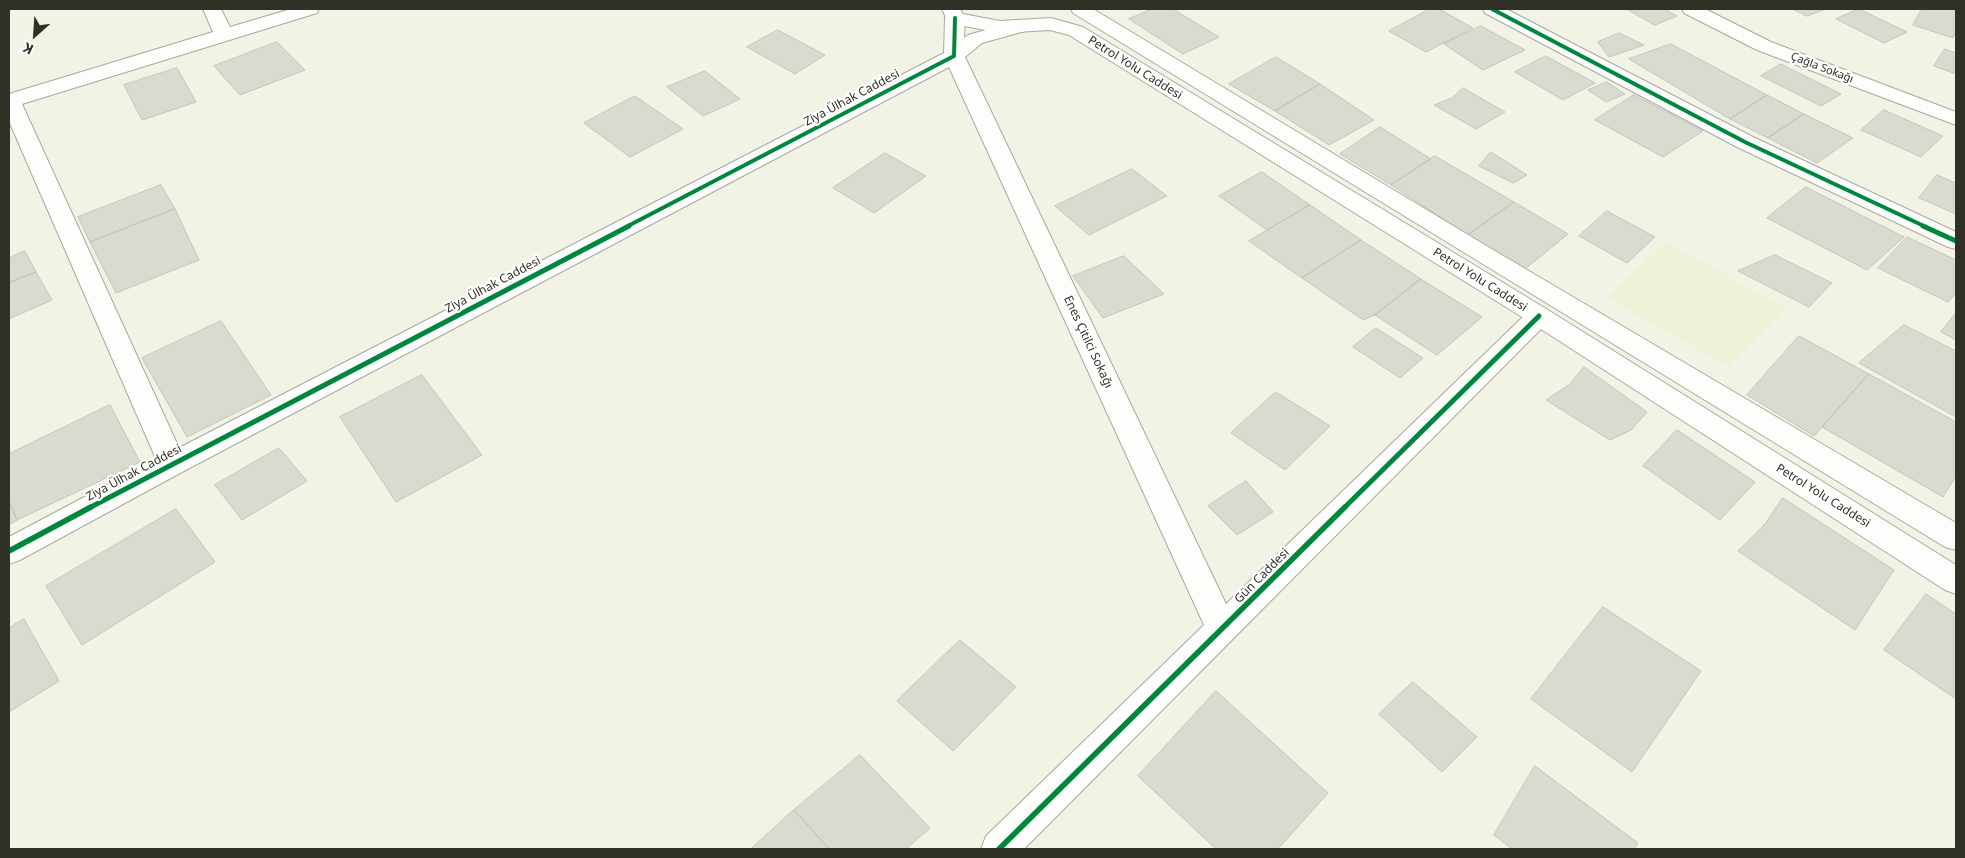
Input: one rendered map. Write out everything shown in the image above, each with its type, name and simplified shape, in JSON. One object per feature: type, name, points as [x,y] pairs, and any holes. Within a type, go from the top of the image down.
[{"type":"street","points":[[212,9],[224,35]]},
{"type":"street","points":[[172,464],[9,101],[310,9]]},
{"type":"street","name":"Petrol Yolu Caddesi","points":[[1018,27],[1048,14],[1052,9]]},
{"type":"street","name":"Petrol Yolu Caddesi","points":[[1080,9],[1482,254],[1956,538]]},
{"type":"street","points":[[1492,9],[1745,142],[1956,241]]},
{"type":"street","name":"Çağla Sokağı","points":[[1691,9],[1764,46],[1956,119]]},
{"type":"street","points":[[953,13],[954,56]]},
{"type":"street","name":"Petrol Yolu Caddesi","points":[[953,13],[1000,28],[1051,24],[1076,31],[1540,316],[1956,581]]},
{"type":"street","name":"Ziya Ülhak Caddesi","points":[[9,551],[954,56],[975,39],[1018,27]]},
{"type":"street","name":"Enes Çitilci Sokağı","points":[[954,56],[1222,629]]},
{"type":"street","name":"Gün Caddesi","points":[[999,849],[1540,316]]},
{"type":"shaded area","points":[[1666,241],[1785,309],[1728,366],[1606,297]]},
{"type":"building","points":[[1152,9],[1173,9],[1219,37],[1183,54],[1129,19]]},
{"type":"building","points":[[1430,9],[1439,9],[1473,28],[1426,52],[1389,31]]},
{"type":"building","points":[[1627,9],[1664,9],[1677,16],[1655,25]]},
{"type":"building","points":[[1793,9],[1826,9],[1807,16]]},
{"type":"building","points":[[1859,9],[1907,32],[1884,43],[1836,19]]},
{"type":"building","points":[[1922,9],[1956,9],[1956,32],[1953,38],[1913,25]]},
{"type":"building","points":[[1481,26],[1525,50],[1483,70],[1444,44]]},
{"type":"building","points":[[778,30],[825,55],[795,74],[747,47]]},
{"type":"building","points":[[1619,33],[1644,45],[1609,57],[1598,42]]},
{"type":"building","points":[[277,42],[305,70],[240,95],[214,66]]},
{"type":"building","points":[[1671,44],[1767,95],[1730,119],[1629,59]]},
{"type":"building","points":[[1945,49],[1956,53],[1956,74],[1934,66]]},
{"type":"building","points":[[1546,56],[1595,83],[1563,100],[1515,72]]},
{"type":"building","points":[[1276,57],[1320,84],[1275,111],[1229,84]]},
{"type":"building","points":[[1781,64],[1841,94],[1821,106],[1761,76]]},
{"type":"building","points":[[177,68],[196,102],[142,120],[124,85]]},
{"type":"building","points":[[705,71],[740,99],[703,116],[667,87]]},
{"type":"building","points":[[1607,82],[1625,94],[1606,102],[1588,90]]},
{"type":"building","points":[[1320,84],[1374,120],[1329,145],[1275,111]]},
{"type":"building","points":[[1463,88],[1505,112],[1476,129],[1434,105],[1452,98]]},
{"type":"building","points":[[1634,95],[1703,131],[1663,157],[1595,120]]},
{"type":"building","points":[[1767,95],[1804,114],[1768,138],[1730,119]]},
{"type":"building","points":[[635,96],[683,129],[630,157],[584,123]]},
{"type":"building","points":[[1884,110],[1943,136],[1921,157],[1861,130]]},
{"type":"building","points":[[1804,114],[1853,138],[1817,163],[1768,138]]},
{"type":"building","points":[[1380,127],[1431,159],[1391,185],[1340,154]]},
{"type":"building","points":[[1491,152],[1527,175],[1513,183],[1479,166]]},
{"type":"building","points":[[885,153],[926,176],[874,213],[833,188]]},
{"type":"building","points":[[1435,156],[1514,202],[1468,235],[1391,185]]},
{"type":"building","points":[[1132,169],[1167,196],[1089,235],[1055,206]]},
{"type":"building","points":[[1262,172],[1310,205],[1267,230],[1219,196]]},
{"type":"building","points":[[1937,175],[1956,183],[1956,214],[1919,198]]},
{"type":"building","points":[[161,185],[175,209],[90,242],[78,217]]},
{"type":"building","points":[[1806,187],[1904,237],[1867,270],[1767,218]]},
{"type":"building","points":[[1514,202],[1568,234],[1525,269],[1468,235]]},
{"type":"building","points":[[1310,205],[1361,240],[1302,278],[1249,241]]},
{"type":"building","points":[[175,209],[199,260],[116,293],[90,242]]},
{"type":"building","points":[[1607,211],[1655,237],[1627,263],[1579,236]]},
{"type":"building","points":[[1907,237],[1956,260],[1956,293],[1948,302],[1878,268]]},
{"type":"building","points":[[1361,240],[1421,279],[1375,315],[1363,320],[1302,278]]},
{"type":"building","points":[[25,251],[36,272],[9,283],[9,258]]},
{"type":"building","points":[[1775,255],[1832,283],[1809,307],[1738,271]]},
{"type":"building","points":[[1124,256],[1164,294],[1103,318],[1073,276]]},
{"type":"building","points":[[36,272],[52,300],[9,319],[9,283]]},
{"type":"building","points":[[1421,279],[1482,317],[1437,355],[1375,315]]},
{"type":"building","points":[[1956,313],[1956,340],[1941,332]]},
{"type":"building","points":[[221,321],[271,395],[187,437],[142,358]]},
{"type":"building","points":[[1904,325],[1956,351],[1956,417],[1859,363]]},
{"type":"building","points":[[1376,328],[1423,358],[1400,378],[1353,347]]},
{"type":"building","points":[[1799,336],[1869,374],[1814,436],[1747,395]]},
{"type":"building","points":[[1584,367],[1647,412],[1631,430],[1610,440],[1546,400],[1570,384]]},
{"type":"building","points":[[1869,374],[1956,422],[1956,476],[1943,497],[1822,427]]},
{"type":"building","points":[[422,375],[482,455],[396,502],[340,417]]},
{"type":"building","points":[[1276,392],[1330,426],[1285,470],[1231,433]]},
{"type":"building","points":[[110,405],[140,462],[17,520],[9,501],[9,454]]},
{"type":"building","points":[[1677,430],[1755,482],[1720,520],[1643,466]]},
{"type":"building","points":[[279,448],[307,481],[242,520],[215,485]]},
{"type":"building","points":[[1246,481],[1273,512],[1237,535],[1208,506]]},
{"type":"building","points":[[1783,498],[1894,570],[1855,630],[1738,551],[1765,524]]},
{"type":"building","points":[[9,501],[17,520],[9,525]]},
{"type":"building","points":[[176,509],[215,562],[82,645],[46,586]]},
{"type":"building","points":[[1926,594],[1956,614],[1956,699],[1884,650]]},
{"type":"building","points":[[1603,607],[1701,671],[1632,772],[1531,699]]},
{"type":"building","points":[[24,619],[59,681],[9,712],[9,628]]},
{"type":"building","points":[[960,640],[1016,687],[953,751],[897,701]]},
{"type":"building","points":[[1413,682],[1477,737],[1442,772],[1379,714]]},
{"type":"building","points":[[1216,691],[1328,793],[1278,849],[1216,849],[1138,776]]},
{"type":"building","points":[[860,755],[930,828],[906,849],[829,849],[794,810]]},
{"type":"building","points":[[1535,766],[1638,843],[1634,849],[1512,849],[1494,835]]},
{"type":"building","points":[[794,810],[829,849],[751,849]]},
{"type":"cycle path","points":[[1492,9],[1745,142],[1956,241]]},
{"type":"cycle path","points":[[9,551],[954,56],[955,18]]},
{"type":"cycle path","points":[[999,849],[1539,316]]}]
